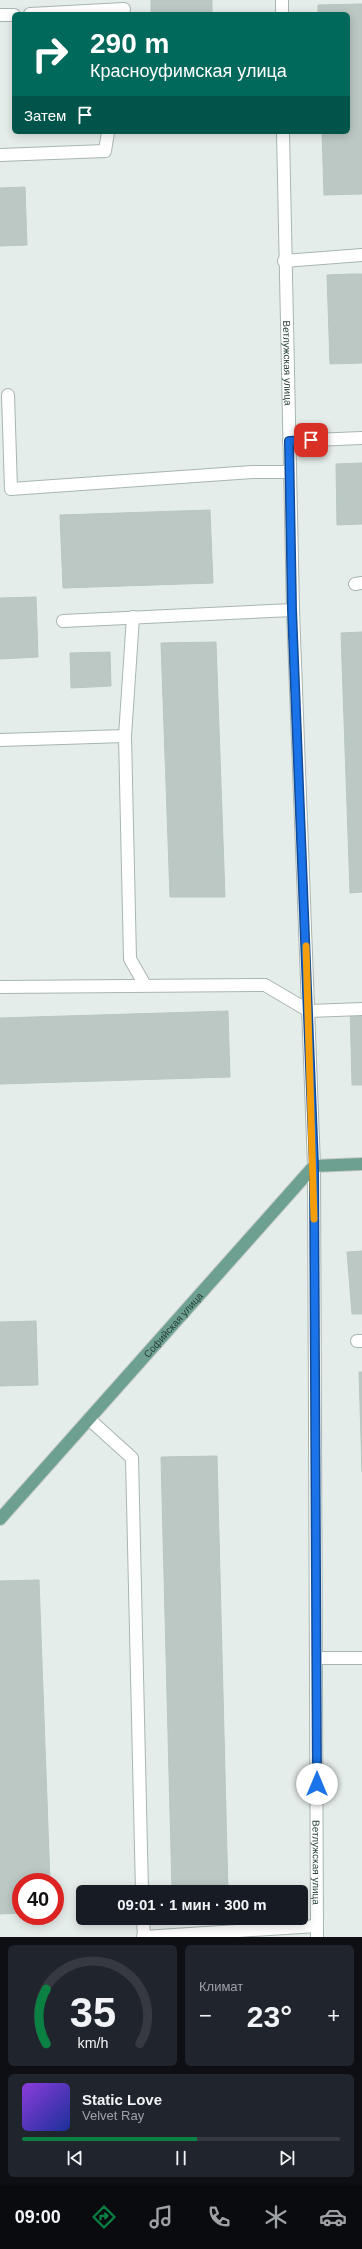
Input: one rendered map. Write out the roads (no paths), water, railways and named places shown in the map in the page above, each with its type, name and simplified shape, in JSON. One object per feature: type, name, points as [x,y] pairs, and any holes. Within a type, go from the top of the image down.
[{"type":"main road","points":[[314,1166],[362,1164]]},
{"type":"main road","name":"Софийская улица","points":[[0,1519],[314,1166]]},
{"type":"street","points":[[282,0],[282,12]]},
{"type":"street","points":[[61,12],[123,8]]},
{"type":"street","points":[[0,15],[12,15]]},
{"type":"street","points":[[0,155],[105,151],[108,134]]},
{"type":"street","name":"Ветлужская улица","points":[[283,134],[284,261],[292,610],[314,1166],[317,1932]]},
{"type":"street","points":[[284,261],[362,255]]},
{"type":"street","points":[[8,395],[11,489],[252,472],[290,472]]},
{"type":"street","points":[[289,441],[362,438]]},
{"type":"street","points":[[63,621],[292,610]]},
{"type":"street","points":[[133,617],[125,736],[130,959],[145,985]]},
{"type":"street","points":[[0,740],[125,736]]},
{"type":"street","points":[[0,987],[265,985],[309,1011],[362,1009]]},
{"type":"street","points":[[89,1419],[132,1458],[142,1885]]},
{"type":"street","points":[[316,1658],[362,1658]]},
{"type":"street","points":[[143,1925],[143,1937],[317,1932]]}]
